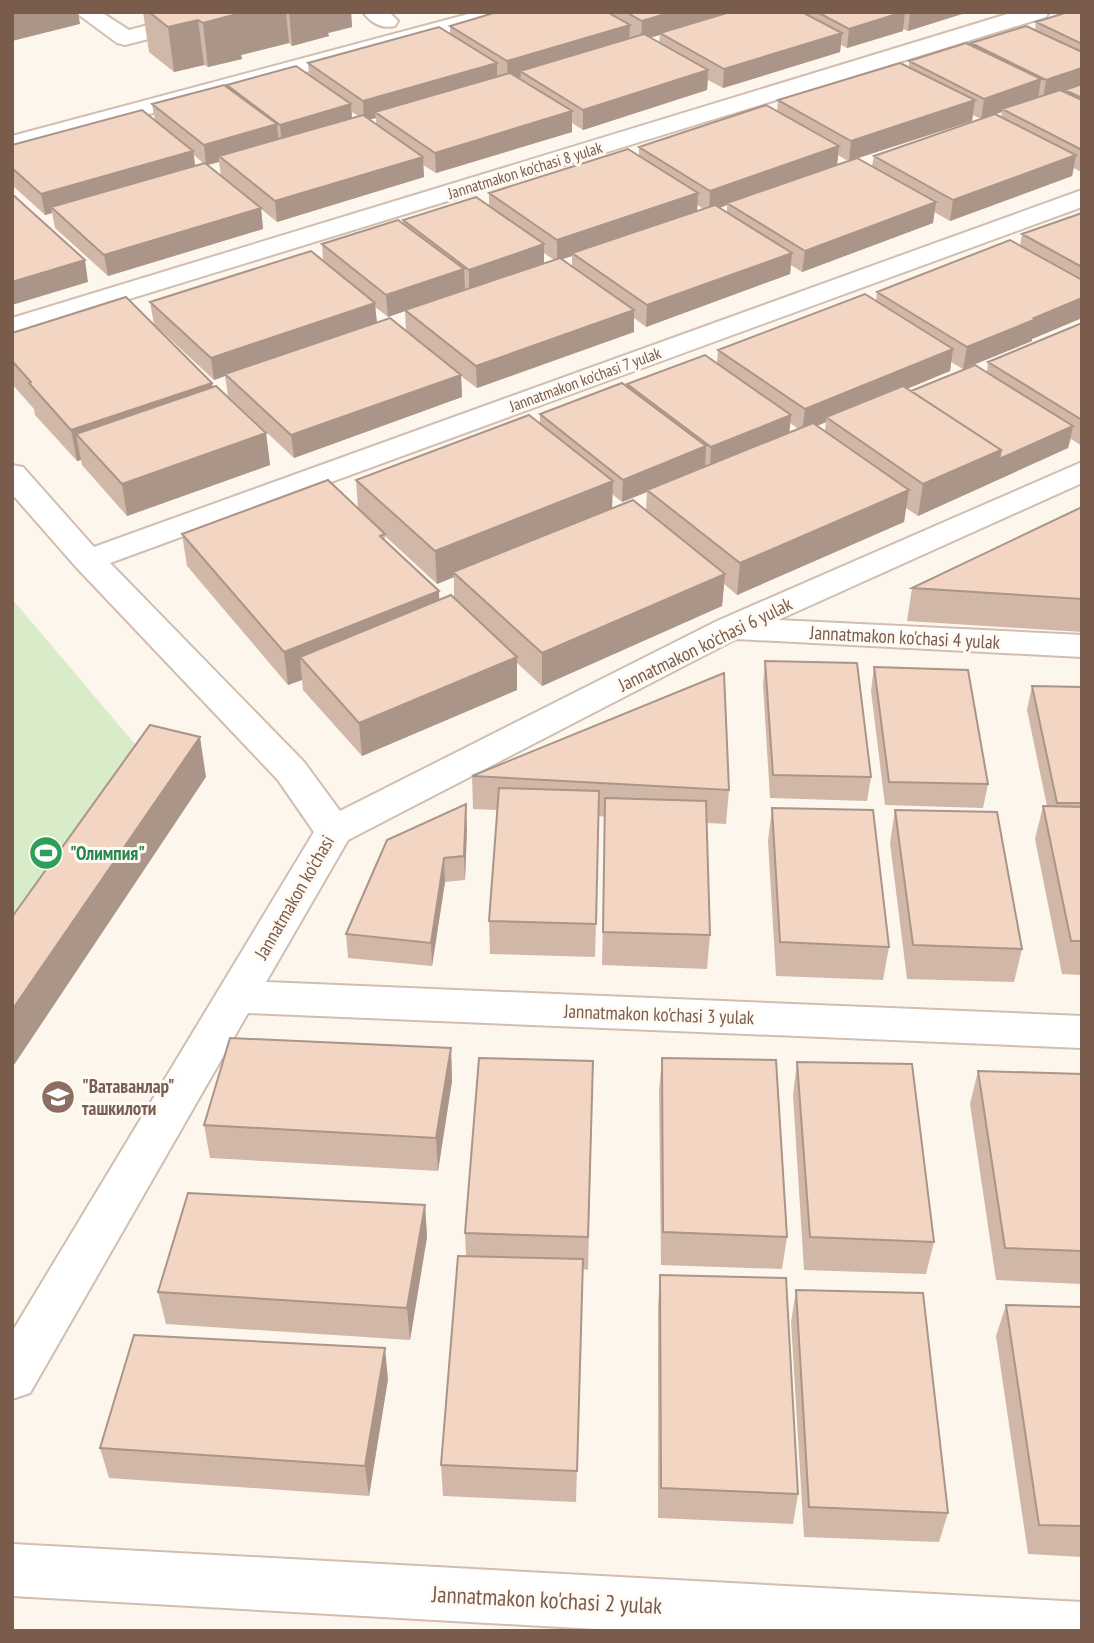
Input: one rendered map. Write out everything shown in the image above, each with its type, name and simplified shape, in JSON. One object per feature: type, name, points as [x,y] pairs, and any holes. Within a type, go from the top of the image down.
[{"type":"street","points":[[91,15],[122,12]]},
{"type":"street","points":[[91,15],[125,38],[225,12]]},
{"type":"street","points":[[12,144],[502,12]]},
{"type":"street","name":"Jannatmakon ko'chasi 8 yulak","points":[[12,327],[1038,12]]},
{"type":"street","name":"Jannatmakon ko'chasi 7 yulak","points":[[88,560],[1082,198]]},
{"type":"street","name":"Jannatmakon ko'chasi 6 yulak","points":[[334,831],[729,629],[1082,471]]},
{"type":"street","name":"Jannatmakon ko'chasi","points":[[12,474],[88,560],[291,771],[334,831],[12,1377]]},
{"type":"street","name":"Jannatmakon ko'chasi 4 yulak","points":[[729,629],[1082,646]]},
{"type":"street","name":"Jannatmakon ko'chasi 3 yulak","points":[[236,997],[1082,1031]]},
{"type":"street","name":"Jannatmakon ko'chasi 2 yulak","points":[[12,1570],[1082,1629]]},
{"type":"green space","name":"\"Олимпия\"","points":[[12,599],[146,757],[12,948]]},
{"type":"building","points":[[149,12],[237,14],[203,23],[198,20],[168,27]]},
{"type":"building","points":[[497,12],[607,12],[630,25],[507,61],[450,26]]},
{"type":"building","points":[[626,12],[672,12],[642,21]]},
{"type":"building","points":[[730,12],[802,12],[842,33],[724,69],[660,33]]},
{"type":"building","points":[[817,12],[903,12],[849,29]]},
{"type":"building","points":[[1068,12],[1082,12],[1082,44],[1036,22]]},
{"type":"building","points":[[1026,26],[1082,52],[1082,68],[1046,80],[971,43]]},
{"type":"building","points":[[439,27],[497,63],[363,101],[308,63]]},
{"type":"building","points":[[644,34],[708,70],[583,110],[520,71]]},
{"type":"building","points":[[966,43],[1041,79],[984,99],[909,61]]},
{"type":"building","points":[[900,63],[975,100],[851,141],[778,100]]},
{"type":"building","points":[[296,66],[351,104],[280,125],[227,85]]},
{"type":"building","points":[[510,73],[572,111],[435,153],[375,112]]},
{"type":"building","points":[[1082,84],[1082,98],[1065,90]]},
{"type":"building","points":[[224,85],[277,124],[204,145],[152,104]]},
{"type":"building","points":[[1060,90],[1082,100],[1082,150],[1002,109]]},
{"type":"building","points":[[766,105],[839,146],[710,191],[639,147]]},
{"type":"building","points":[[142,110],[193,151],[41,194],[12,168],[12,145]]},
{"type":"building","points":[[995,114],[1076,155],[953,200],[874,156]]},
{"type":"building","points":[[363,115],[423,157],[275,201],[219,156]]},
{"type":"building","points":[[628,149],[698,193],[557,240],[489,193]]},
{"type":"building","points":[[857,158],[936,202],[805,251],[727,203]]},
{"type":"building","points":[[205,163],[261,208],[104,255],[51,207]]},
{"type":"building","points":[[12,194],[85,260],[12,282]]},
{"type":"building","points":[[476,197],[544,244],[469,270],[403,220]]},
{"type":"building","points":[[715,205],[792,253],[647,305],[572,253]]},
{"type":"building","points":[[1082,213],[1082,267],[1022,234]]},
{"type":"building","points":[[398,220],[464,269],[386,295],[322,244]]},
{"type":"building","points":[[1010,240],[1082,280],[1082,298],[967,347],[877,292]]},
{"type":"building","points":[[311,251],[375,303],[211,358],[150,302]]},
{"type":"building","points":[[560,258],[634,310],[476,366],[405,310]]},
{"type":"building","points":[[865,294],[953,349],[805,409],[718,350]]},
{"type":"building","points":[[126,297],[212,383],[71,430],[12,361],[12,333]]},
{"type":"building","points":[[390,318],[461,375],[291,435],[225,374]]},
{"type":"building","points":[[1082,323],[1082,420],[988,362]]},
{"type":"building","points":[[705,355],[791,415],[711,447],[627,384]]},
{"type":"building","points":[[975,365],[1073,426],[999,459],[1001,450],[911,391]]},
{"type":"building","points":[[622,383],[706,446],[623,480],[540,414]]},
{"type":"building","points":[[216,386],[266,433],[122,484],[76,434]]},
{"type":"building","points":[[903,386],[1001,450],[923,484],[826,417]]},
{"type":"building","points":[[529,415],[613,481],[435,551],[356,480]]},
{"type":"building","points":[[813,423],[909,490],[740,563],[647,490]]},
{"type":"building","points":[[328,480],[385,534],[380,536],[439,591],[284,652],[182,534]]},
{"type":"building","points":[[633,500],[725,574],[542,653],[453,572]]},
{"type":"building","points":[[1082,507],[1082,599],[912,588]]},
{"type":"building","points":[[451,595],[517,657],[359,723],[300,657]]},
{"type":"building","points":[[765,661],[857,663],[871,777],[773,775]]},
{"type":"building","points":[[874,667],[968,670],[988,784],[889,782]]},
{"type":"building","points":[[724,673],[729,790],[472,776]]},
{"type":"building","points":[[1032,686],[1082,687],[1082,803],[1057,803]]},
{"type":"building","points":[[150,725],[200,737],[12,1010],[12,917]]},
{"type":"building","points":[[499,788],[599,791],[596,924],[489,921]]},
{"type":"building","points":[[605,798],[706,801],[710,935],[603,932]]},
{"type":"building","points":[[466,804],[464,856],[444,858],[431,943],[346,934],[387,840]]},
{"type":"building","points":[[1043,806],[1082,807],[1082,941],[1071,941]]},
{"type":"building","points":[[772,808],[873,810],[889,947],[780,942]]},
{"type":"building","points":[[895,810],[997,812],[1022,949],[913,945]]},
{"type":"building","points":[[230,1038],[451,1048],[436,1138],[204,1125]]},
{"type":"building","points":[[479,1058],[593,1061],[588,1237],[465,1233]]},
{"type":"building","points":[[662,1058],[776,1060],[787,1237],[663,1232]]},
{"type":"building","points":[[797,1062],[912,1064],[934,1242],[810,1237]]},
{"type":"building","points":[[978,1071],[1082,1074],[1082,1251],[1005,1248]]},
{"type":"building","points":[[188,1193],[425,1205],[407,1308],[158,1292]]},
{"type":"building","points":[[458,1256],[583,1259],[577,1471],[441,1465]]},
{"type":"building","points":[[660,1275],[786,1278],[798,1494],[661,1488]]},
{"type":"building","points":[[796,1290],[923,1293],[948,1513],[809,1507]]},
{"type":"building","points":[[1006,1305],[1082,1307],[1082,1526],[1039,1525]]},
{"type":"building","points":[[134,1335],[385,1348],[365,1466],[100,1448]]},
{"type":"place","name":"\"Олимпия\"","points":[[46,853]]},
{"type":"place","name":"\"Ватаванлар\" ташкилоти","points":[[58,1097]]}]
